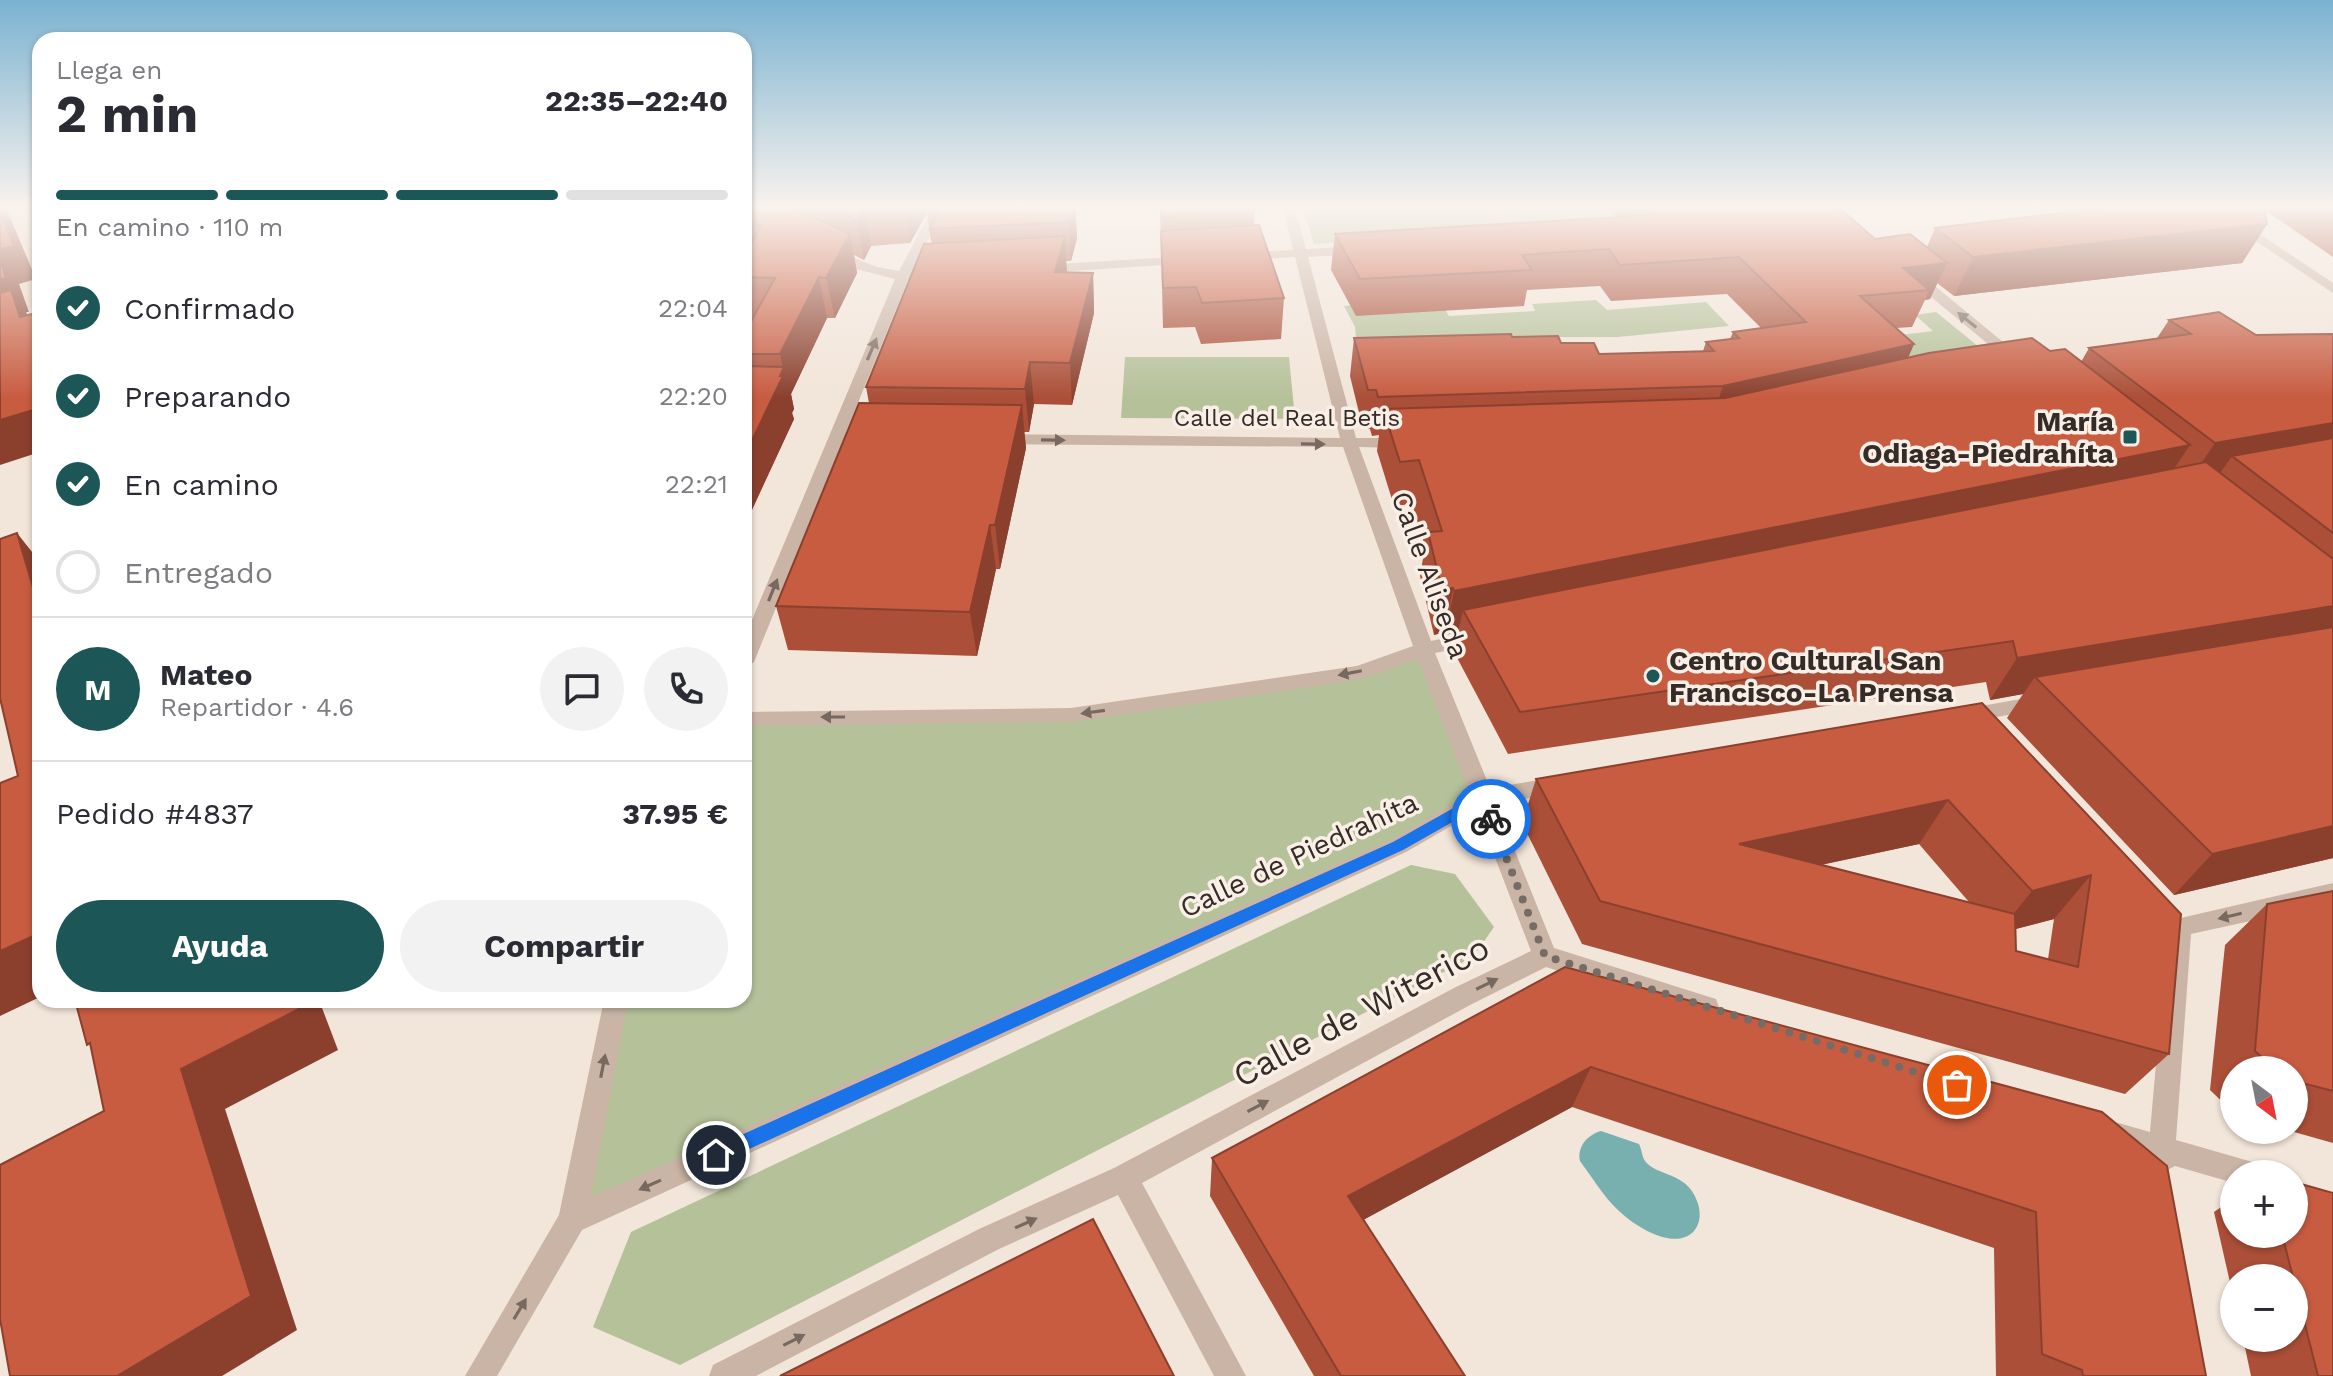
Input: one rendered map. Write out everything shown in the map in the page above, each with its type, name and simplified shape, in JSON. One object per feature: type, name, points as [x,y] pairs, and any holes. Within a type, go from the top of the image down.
[{"type":"street","points":[[867,269],[902,278],[960,274]]},
{"type":"street","points":[[752,642],[907,269]]},
{"type":"street","points":[[1023,270],[1035,269]]},
{"type":"street","name":"Calle Aliseda","points":[[1304,269],[1350,444],[1424,649],[1545,956]]},
{"type":"street","points":[[1906,269],[2018,366]]},
{"type":"street","points":[[2304,269],[2333,289]]},
{"type":"street","points":[[835,437],[882,438]]},
{"type":"street","name":"Calle del Real Betis","points":[[976,439],[1350,444],[1426,442]]},
{"type":"street","points":[[752,719],[1071,715],[1359,673],[1424,649],[1502,633]]},
{"type":"street","points":[[1937,720],[2059,699]]},
{"type":"street","name":"Calle de Piedrahíta","points":[[572,1220],[1398,846],[1482,798],[1576,782]]},
{"type":"street","points":[[2167,1180],[2162,1150],[2180,927],[2333,893]]},
{"type":"street","points":[[1545,956],[1726,1013]]},
{"type":"street","name":"Calle de Witerico","points":[[724,1376],[989,1239],[1124,1178],[1463,996],[1545,956]]},
{"type":"street","points":[[480,1376],[572,1220],[614,1008]]},
{"type":"street","points":[[2087,1126],[2220,1166]]},
{"type":"street","points":[[1124,1178],[1231,1376]]},
{"type":"green space","points":[[1403,300],[1441,302],[1449,316],[1535,311],[1532,304],[1596,300],[1607,310],[1706,302],[1729,326],[1618,337],[1356,338],[1355,327],[1344,306]]},
{"type":"green space","points":[[1936,312],[1984,351],[1894,372],[1868,339],[1933,331],[1915,315]]},
{"type":"green space","points":[[1125,357],[1289,357],[1295,419],[1121,418]]},
{"type":"green space","points":[[1425,653],[1482,798],[572,1220],[614,1008],[752,1008],[752,720],[1073,721]]},
{"type":"green space","points":[[1411,865],[1455,874],[1494,927],[1473,957],[680,1365],[593,1327],[631,1232]]},
{"type":"shaded area","points":[[32,280],[32,307],[26,309],[20,284]]},
{"type":"water","points":[[1601,1131],[1639,1144],[1650,1166],[1686,1184],[1699,1209],[1699,1221],[1694,1231],[1686,1237],[1666,1238],[1634,1223],[1613,1205],[1580,1161],[1584,1142]]},
{"type":"building","points":[[0,269],[3,269],[6,278],[0,279]]},
{"type":"building","points":[[752,269],[831,269],[826,278],[819,277],[780,354],[752,354],[752,320],[775,278],[752,277]]},
{"type":"building","points":[[914,269],[1056,269],[1055,272],[1093,273],[1070,363],[1030,362],[1025,389],[866,387]]},
{"type":"building","points":[[1162,269],[1274,269],[1284,298],[1202,303],[1196,287],[1163,288]]},
{"type":"building","points":[[1355,269],[1532,270],[1360,279]]},
{"type":"building","points":[[1752,269],[1904,269],[1929,290],[1860,296],[1914,344],[1723,386],[1378,397],[1376,390],[1368,390],[1354,338],[1511,334],[1512,337],[1558,336],[1561,343],[1594,343],[1599,354],[1714,351],[1706,342],[1739,338],[1733,332],[1806,322]]},
{"type":"building","points":[[11,290],[20,317],[32,314],[32,410],[0,420],[0,293]]},
{"type":"building","points":[[2219,312],[2256,335],[2333,334],[2333,423],[2215,443],[2089,348],[2191,334],[2169,320]]},
{"type":"building","points":[[2032,338],[2050,351],[2065,349],[2190,445],[1454,591],[1453,588],[1442,590],[1428,532],[1442,531],[1419,460],[1400,462],[1383,409],[1725,398],[1929,353]]},
{"type":"building","points":[[752,366],[784,367],[780,376],[783,376],[752,440]]},
{"type":"building","points":[[859,403],[1022,405],[995,525],[990,525],[970,612],[776,606]]},
{"type":"building","points":[[2333,438],[2333,533],[2232,456]]},
{"type":"building","points":[[2206,462],[2333,559],[2333,606],[2017,658],[2013,641],[1520,712],[1463,610]]},
{"type":"building","points":[[17,533],[32,584],[32,937],[0,951],[0,783],[18,776],[0,698],[0,539]]},
{"type":"building","points":[[2333,627],[2333,826],[2212,854],[2035,677]]},
{"type":"building","points":[[1982,703],[2181,914],[2169,1054],[1600,901],[1536,779]],"holes":[[[1948,800],[2032,891],[2091,875],[2078,967],[2016,951],[2015,914],[1739,844]]]},
{"type":"building","points":[[2333,891],[2333,1091],[2308,1085],[2308,1056],[2260,1056],[2255,1051],[2267,904]]},
{"type":"building","points":[[1565,967],[2102,1112],[2167,1166],[2206,1376],[2083,1376],[2082,1370],[2042,1354],[2036,1212],[1591,1067],[1348,1196],[1465,1376],[1341,1376],[1212,1158]]},
{"type":"building","points":[[77,1008],[301,1008],[181,1069],[251,1296],[117,1376],[10,1376],[0,1319],[0,1165],[104,1111],[90,1043],[87,1045]]},
{"type":"building","points":[[2308,1186],[2333,1193],[2333,1376],[2318,1376],[2308,1337],[2308,1264],[2290,1264],[2286,1248],[2308,1248]]},
{"type":"building","points":[[1093,1219],[1174,1376],[780,1376]]},
{"type":"way so far","points":[[1491,819],[1545,956],[1957,1085]]},
{"type":"place","name":"María Odiaga-Piedrahíta","points":[[2130,437]]},
{"type":"place","name":"Centro Cultural San Francisco-La Prensa","points":[[1653,676]]},
{"type":"route","points":[[716,1155],[1398,846],[1482,798],[1491,819]]}]
